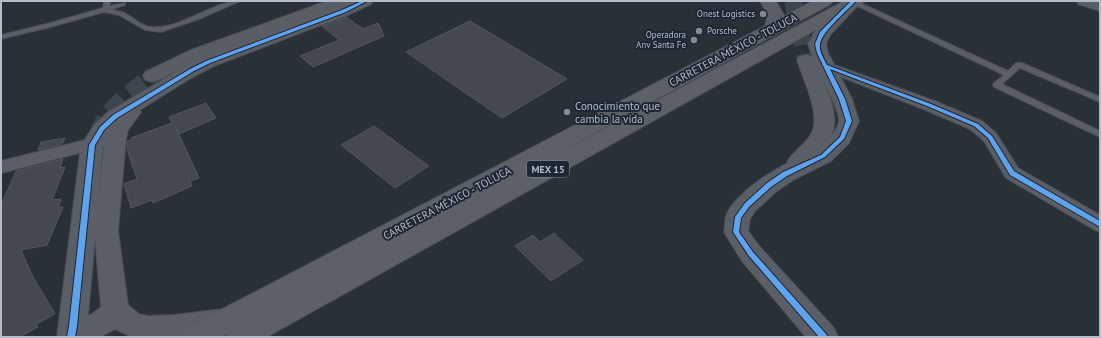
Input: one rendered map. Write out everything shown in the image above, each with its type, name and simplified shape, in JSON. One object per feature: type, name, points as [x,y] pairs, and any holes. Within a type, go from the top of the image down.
[{"type":"main road","points":[[150,87],[171,65],[341,1]]},
{"type":"main road","name":"CARRETERA MÉXICO - TOLUCA","points":[[235,328],[772,29],[825,1]]},
{"type":"main road","name":"CARRETERA MÉXICO - TOLUCA","points":[[196,337],[235,328],[855,2]]},
{"type":"street","points":[[115,310],[109,318],[100,325],[72,331],[92,144],[97,133],[114,116],[150,87],[208,62],[344,11],[365,1]]},
{"type":"street","points":[[768,1],[776,15],[772,29]]},
{"type":"street","points":[[1083,1],[1100,7]]},
{"type":"street","points":[[785,174],[824,156],[842,138],[849,122],[842,99],[819,53],[817,44],[822,33],[855,2]]},
{"type":"street","points":[[806,60],[824,115],[825,126],[818,140],[800,160],[785,174],[769,185],[747,206],[738,217],[736,232],[751,254],[824,337]]},
{"type":"street","points":[[826,66],[976,125],[990,137],[1012,173],[1100,224]]},
{"type":"street","points":[[150,87],[126,116],[118,129],[116,138],[106,232],[115,310],[129,323],[142,328],[235,328]]},
{"type":"street","points":[[1,167],[116,138]]},
{"type":"lane","points":[[106,10],[107,1]]},
{"type":"lane","points":[[106,10],[121,14],[148,29],[160,30],[197,18],[237,1]]},
{"type":"lane","points":[[1,37],[52,25],[93,12],[106,10],[124,2]]},
{"type":"lane","points":[[121,14],[124,2]]},
{"type":"lane","points":[[855,2],[1009,74]]},
{"type":"lane","points":[[1100,100],[1019,65],[997,85],[1100,134]]},
{"type":"building","points":[[346,17],[363,29],[378,23],[384,36],[313,67],[300,56],[339,40],[322,26]]},
{"type":"building","points":[[470,21],[567,79],[502,118],[406,52]]},
{"type":"building","points":[[206,103],[216,118],[179,134],[176,128],[199,178],[190,181],[192,186],[153,203],[152,200],[131,208],[124,184],[137,179],[127,149],[127,141],[132,140],[131,138],[172,123],[169,117]]},
{"type":"building","points":[[374,126],[429,166],[395,188],[341,145]]},
{"type":"building","points":[[65,138],[62,144],[38,150],[41,142]]},
{"type":"building","points":[[63,159],[60,168],[65,167],[52,200],[61,199],[58,208],[63,207],[47,245],[21,250],[32,275],[55,314],[35,325],[38,327],[19,337],[1,337],[1,205],[16,171]]},
{"type":"building","points":[[554,233],[583,260],[551,281],[515,246],[533,235],[540,242]]},
{"type":"tunnel","points":[[793,1],[806,60]]},
{"type":"tunnel","points":[[98,136],[101,126],[113,109],[152,76]]},
{"type":"cycle path","points":[[71,337],[92,145],[108,122],[122,112],[208,62],[344,11],[365,1]]},
{"type":"cycle path","points":[[824,337],[751,254],[736,232],[738,217],[747,205],[769,185],[785,174],[823,156],[842,138],[849,121],[842,99],[819,53],[817,44],[822,33],[853,2]]},
{"type":"cycle path","points":[[826,66],[929,105],[976,125],[990,137],[1012,173],[1100,224]]},
{"type":"place","name":"Onest Logistics","points":[[763,14]]},
{"type":"place","name":"Porsche","points":[[699,31]]},
{"type":"place","name":"Operadora Anv Santa Fe","points":[[694,40]]},
{"type":"place","name":"Conocimiento que cambia la vida","points":[[567,112]]}]
